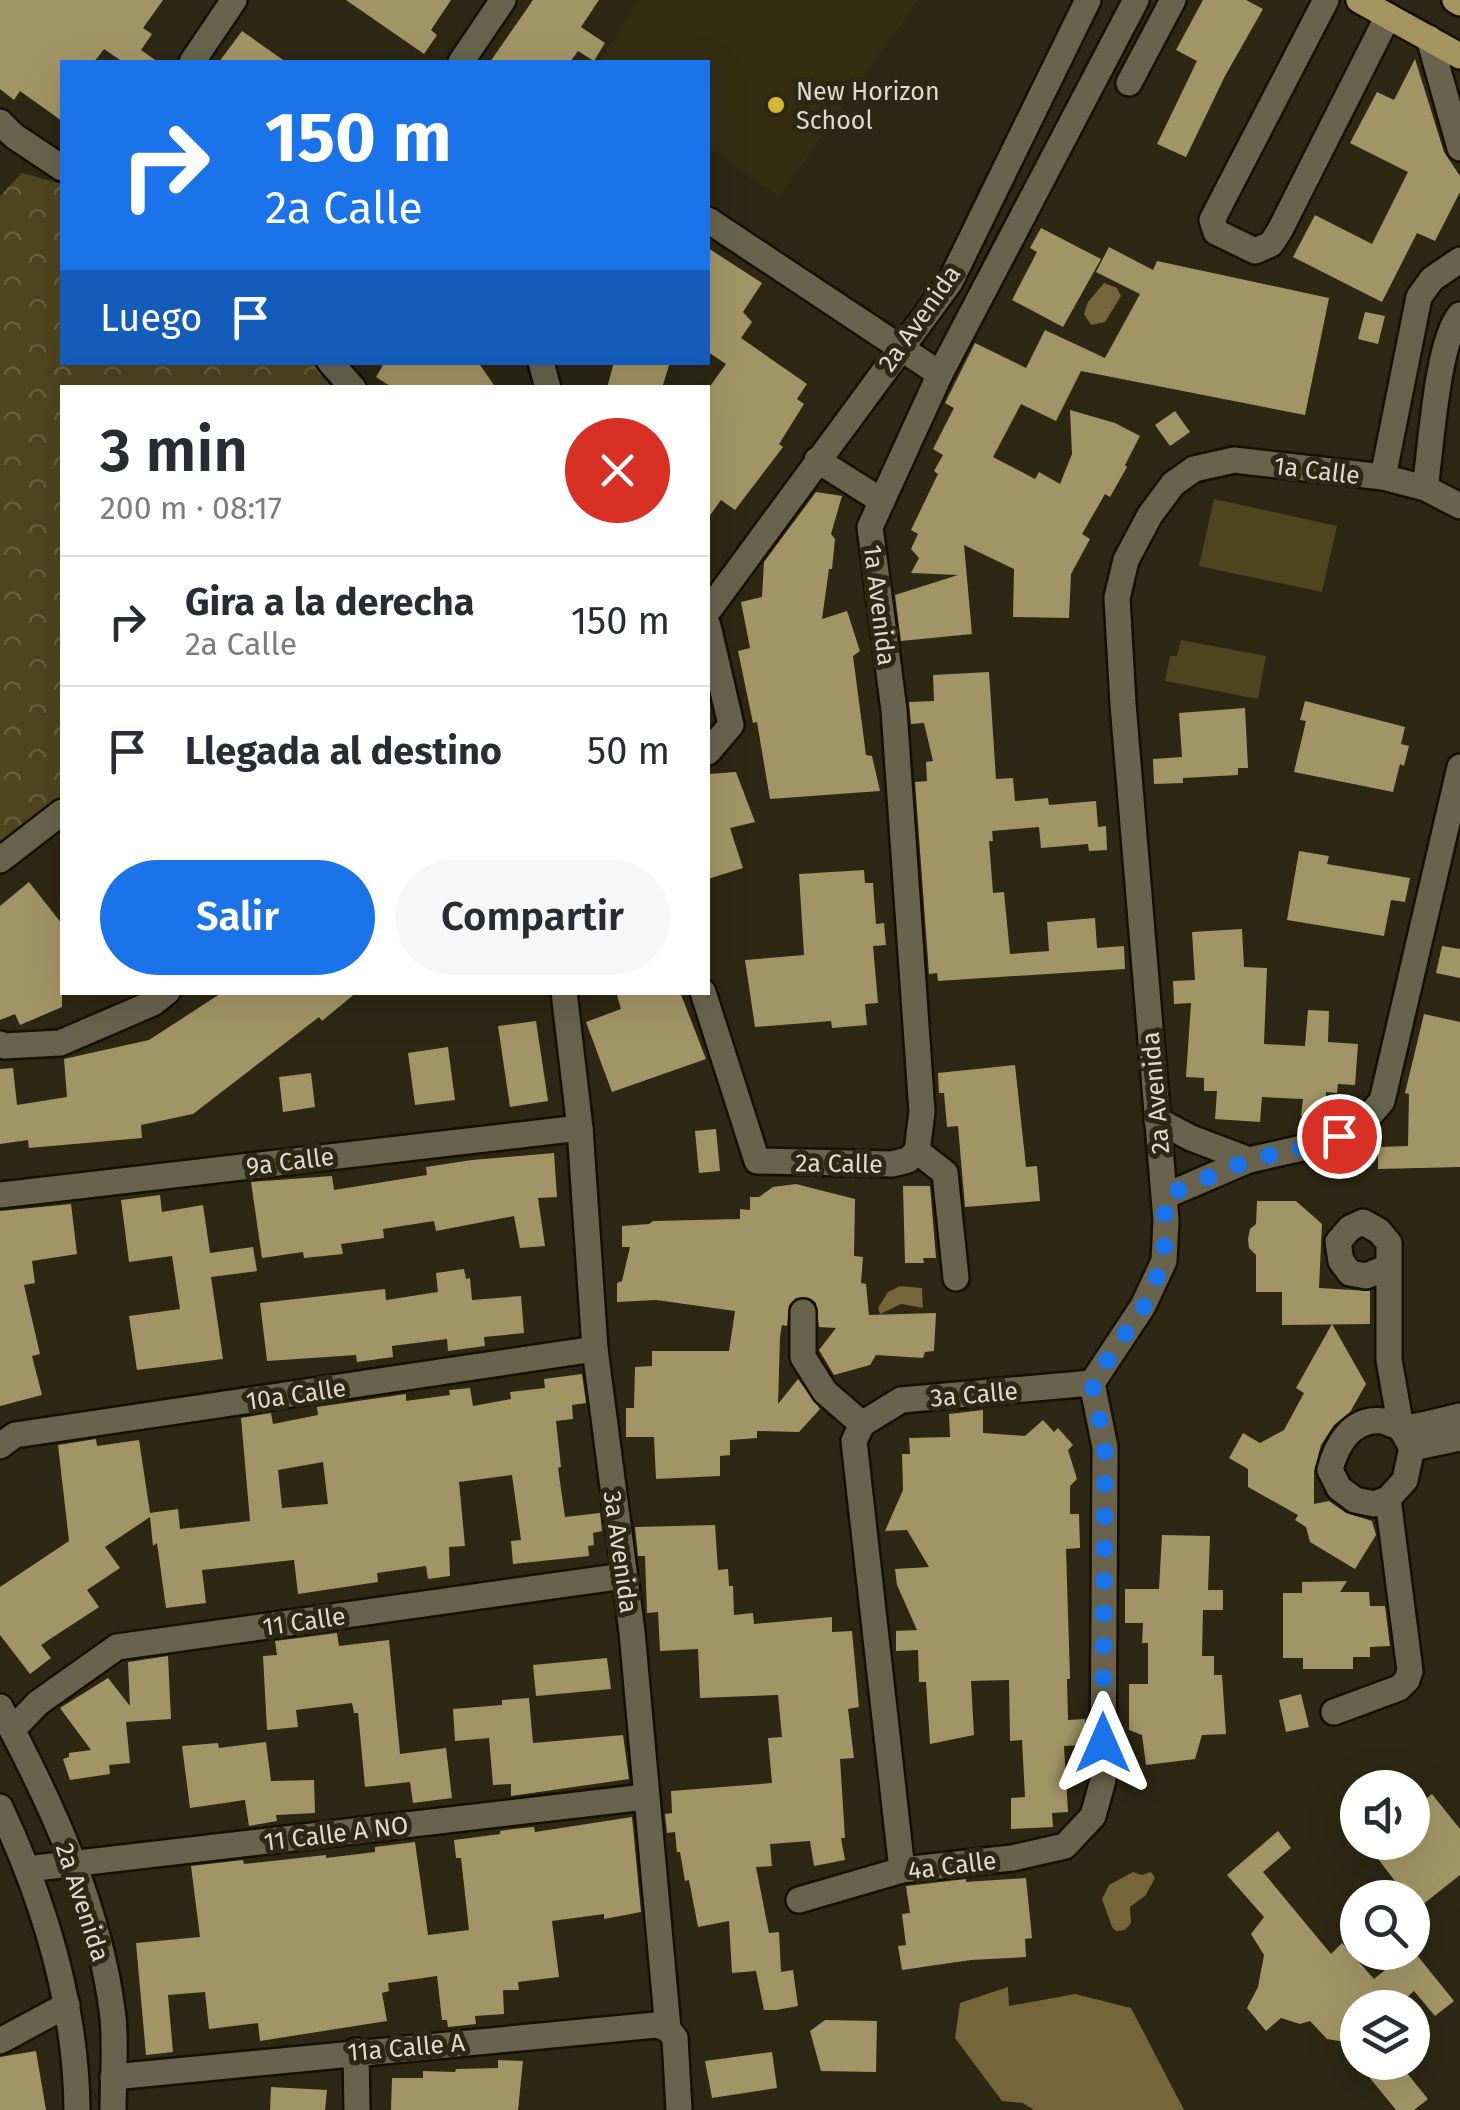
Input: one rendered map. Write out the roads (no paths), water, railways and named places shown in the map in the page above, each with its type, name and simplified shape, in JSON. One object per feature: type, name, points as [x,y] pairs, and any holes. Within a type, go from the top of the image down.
[{"type":"main road","points":[[1359,0],[1460,56]]},
{"type":"street","points":[[193,60],[234,0]]},
{"type":"street","points":[[461,60],[503,0]]},
{"type":"street","name":"2a Avenida","points":[[710,608],[950,282],[1088,0]]},
{"type":"street","name":"1a Avenida","points":[[917,1151],[922,1112],[895,730],[870,528],[940,374],[1136,0]]},
{"type":"street","points":[[1129,83],[1174,0]]},
{"type":"street","points":[[1326,0],[1212,220],[1216,232],[1255,252],[1271,244],[1280,230],[1388,16]]},
{"type":"street","points":[[1429,38],[1460,148]]},
{"type":"street","points":[[1034,106],[1043,182]]},
{"type":"street","points":[[0,122],[60,167]]},
{"type":"street","points":[[710,221],[940,374]]},
{"type":"street","points":[[1383,478],[1418,297],[1432,279],[1460,260]]},
{"type":"street","points":[[957,267],[988,285]]},
{"type":"street","points":[[1425,488],[1443,361],[1451,325],[1460,315]]},
{"type":"street","points":[[333,365],[350,385]]},
{"type":"street","points":[[817,460],[882,502]]},
{"type":"street","name":"1a Calle","points":[[1173,484],[1194,469],[1234,460],[1383,478],[1425,488],[1460,506]]},
{"type":"street","name":"2a Avenida","points":[[1092,1383],[1144,1306],[1164,1261],[1165,1196],[1123,704],[1118,598],[1126,560],[1150,515],[1173,484]]},
{"type":"street","points":[[710,635],[731,724],[710,750]]},
{"type":"street","points":[[1165,1196],[1249,1160],[1320,1144],[1358,1129],[1382,1102],[1460,767]]},
{"type":"street","points":[[0,860],[60,814]]},
{"type":"street","points":[[0,1044],[60,1043],[163,995]]},
{"type":"street","name":"3a Avenida","points":[[564,995],[580,1128],[595,1349],[634,1650],[668,2030],[676,2038],[678,2110]]},
{"type":"street","name":"2a Calle","points":[[704,995],[757,1162],[892,1164],[908,1160],[917,1151]]},
{"type":"street","points":[[1157,1120],[1249,1160]]},
{"type":"street","name":"9a Calle","points":[[0,1195],[580,1128]]},
{"type":"street","points":[[917,1151],[945,1173],[956,1278]]},
{"type":"street","points":[[1388,1267],[1389,1360],[1406,1438],[1405,1480],[1388,1499],[1374,1504],[1355,1500],[1339,1488],[1330,1470],[1335,1449],[1348,1433],[1364,1423],[1382,1421],[1406,1438],[1460,1438]]},
{"type":"street","points":[[803,1312],[803,1357],[825,1392],[862,1424],[854,1442],[902,1870]]},
{"type":"street","name":"10a Calle","points":[[0,1446],[14,1436],[595,1349]]},
{"type":"street","name":"3a Calle","points":[[862,1424],[901,1400],[1092,1383]]},
{"type":"street","name":"4a Calle","points":[[800,1900],[902,1870],[1012,1858],[1065,1846],[1093,1816],[1103,1780],[1105,1447],[1092,1383]]},
{"type":"street","points":[[1406,1438],[1460,1416]]},
{"type":"street","points":[[1334,1712],[1399,1688],[1410,1671],[1388,1499]]},
{"type":"street","name":"11 Calle","points":[[6,1719],[38,1703],[117,1647],[624,1576]]},
{"type":"street","name":"2a Avenida","points":[[6,1719],[73,1864],[103,1956],[113,2021],[113,2110]]},
{"type":"street","name":"11 Calle A NO","points":[[27,1869],[645,1798]]},
{"type":"street","name":"2a Avenida","points":[[0,1808],[52,1937],[68,2005],[77,2110]]},
{"type":"street","points":[[0,2041],[68,2005]]},
{"type":"street","name":"11a Calle A","points":[[114,2076],[656,2025],[668,2030]]},
{"type":"street","points":[[356,2052],[358,2110]]},
{"type":"place","name":"New Horizon School","points":[[776,105]]}]
